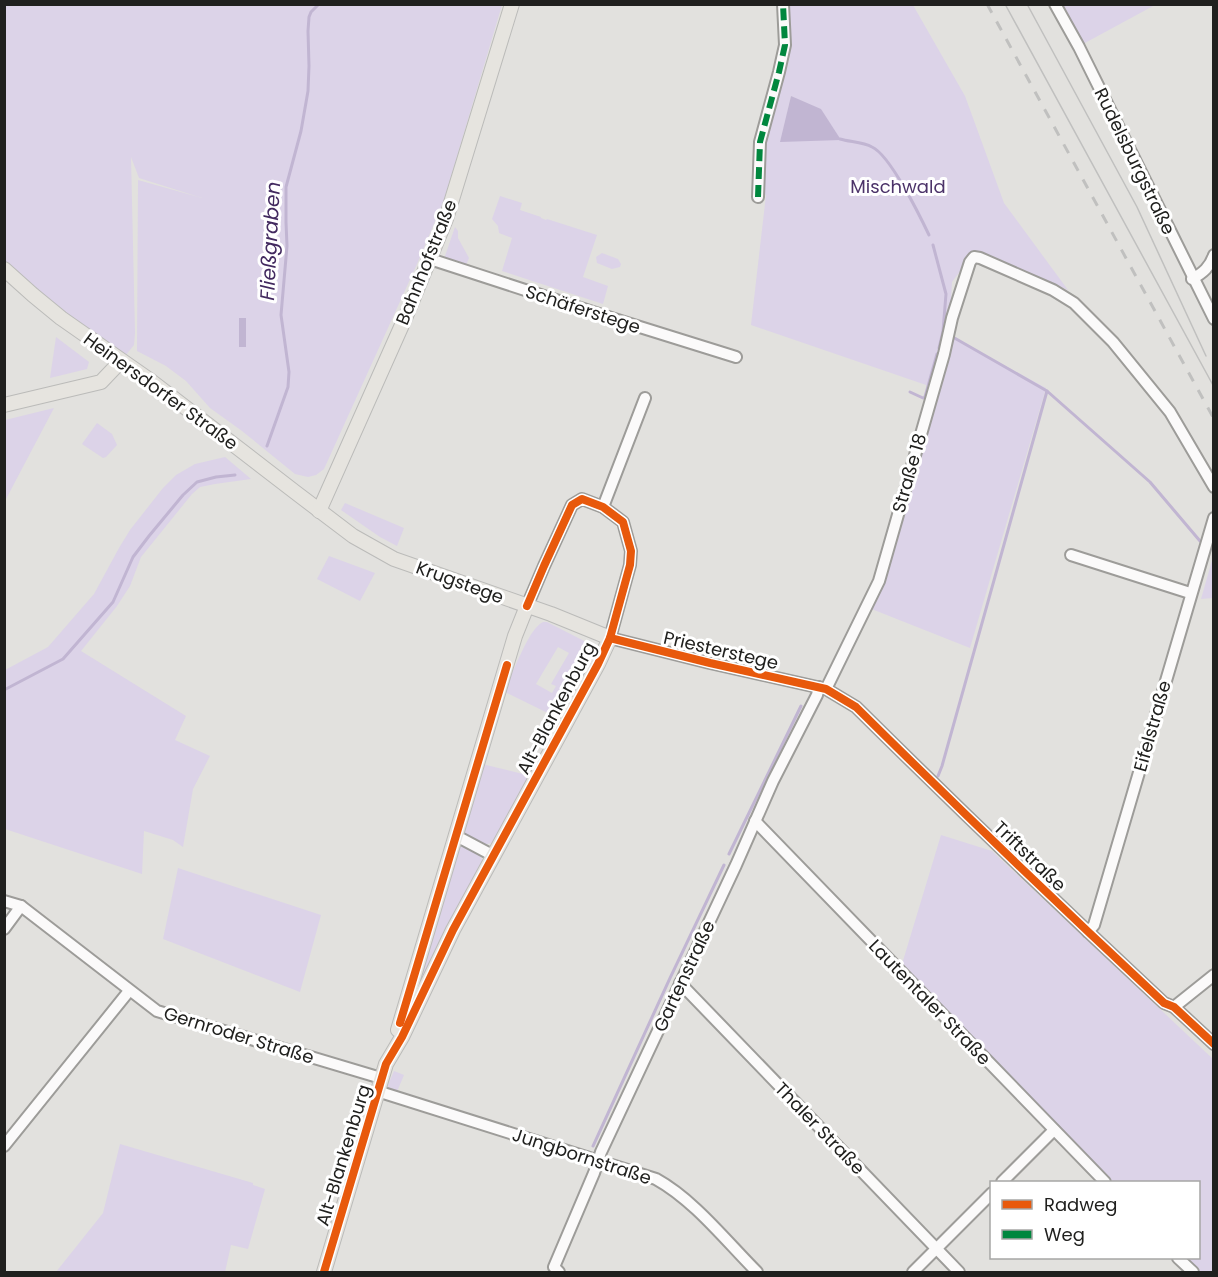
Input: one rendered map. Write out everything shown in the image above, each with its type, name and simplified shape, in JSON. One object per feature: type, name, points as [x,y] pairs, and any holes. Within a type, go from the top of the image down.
[{"type":"main road","name":"Bahnhofstraße","points":[[319,511],[446,219],[512,4]]},
{"type":"main road","name":"Heinersdorfer Straße","points":[[4,269],[61,318],[151,381],[319,511]]},
{"type":"main road","points":[[4,405],[101,382],[122,361]]},
{"type":"main road","name":"Krugstege","points":[[319,511],[353,536],[394,559],[578,624],[610,638]]},
{"type":"main road","name":"Alt-Blankenburg","points":[[395,1047],[455,836],[513,643],[527,606]]},
{"type":"main road","name":"Alt-Blankenburg","points":[[324,1272],[379,1084],[395,1047],[402,1037],[453,930],[610,638]]},
{"type":"street","points":[[758,197],[760,142],[785,45],[783,4]]},
{"type":"street","name":"Rudelsburgstraße","points":[[1055,4],[1079,47],[1192,279],[1214,319]]},
{"type":"street","points":[[1192,279],[1203,273],[1214,255]]},
{"type":"street","name":"Straße 18","points":[[822,688],[879,581],[944,354],[952,318],[966,273],[974,257],[1053,290],[1074,303],[1115,344],[1170,412],[1214,487]]},
{"type":"street","name":"Schäferstege","points":[[430,259],[736,357]]},
{"type":"street","points":[[603,507],[645,398]]},
{"type":"street","name":"Alt-Blankenburg","points":[[527,606],[572,506],[582,499],[603,507],[623,522],[632,550],[610,638]]},
{"type":"street","name":"Eifelstraße","points":[[1088,932],[1094,925],[1190,593],[1214,518]]},
{"type":"street","points":[[1071,555],[1190,593]]},
{"type":"street","name":"Priesterstege","points":[[610,638],[822,688]]},
{"type":"street","name":"Gartenstraße","points":[[556,1270],[598,1161],[773,781],[822,688]]},
{"type":"street","name":"Triftstraße","points":[[822,688],[856,707],[1088,932],[1164,1003],[1174,1007],[1214,1044]]},
{"type":"street","name":"Lautentaler Straße","points":[[755,821],[1104,1181]]},
{"type":"street","points":[[455,836],[494,856]]},
{"type":"street","points":[[4,901],[21,906],[4,929]]},
{"type":"street","name":"Gernroder Straße","points":[[21,906],[157,1011],[379,1084]]},
{"type":"street","points":[[1174,1007],[1214,975]]},
{"type":"street","name":"Thaler Straße","points":[[680,983],[959,1272]]},
{"type":"street","points":[[4,1146],[129,990]]},
{"type":"street","name":"Jungbornstraße","points":[[379,1084],[656,1179],[672,1187],[691,1204],[757,1272]]},
{"type":"street","points":[[1003,1181],[1054,1130]]},
{"type":"street","points":[[913,1272],[990,1195]]},
{"type":"street","points":[[1180,1259],[1193,1272]]},
{"type":"green space","points":[[4,5],[502,5],[444,200],[324,469],[316,475],[308,477],[295,474],[210,408],[186,381],[166,366],[137,351],[138,180],[202,198],[139,178],[131,157],[135,333],[134,345],[121,361],[5,269]]},
{"type":"green space","name":"Mischwald","points":[[787,5],[913,5],[965,96],[1004,203],[1068,290],[983,253],[973,254],[952,282],[950,318],[929,386],[751,325],[766,195],[761,193],[764,141],[790,57]],"holes":[[[791,96],[800,101],[781,141]]]},
{"type":"green space","points":[[1061,5],[1155,5],[1083,44]]},
{"type":"green space","points":[[500,196],[522,203],[520,210],[597,235],[583,277],[608,286],[603,304],[502,271],[512,238],[499,233],[498,226],[492,219]]},
{"type":"green space","points":[[455,227],[469,258],[466,265],[444,259]]},
{"type":"green space","points":[[602,253],[618,259],[620,267],[612,269],[597,263],[596,257]]},
{"type":"green space","points":[[56,337],[89,362],[87,369],[50,378]]},
{"type":"green space","points":[[952,337],[1046,388],[970,648],[869,608]]},
{"type":"green space","points":[[54,408],[5,501],[5,420]]},
{"type":"green space","points":[[97,423],[112,434],[117,445],[103,458],[82,444]]},
{"type":"green space","points":[[225,457],[251,479],[200,487],[192,494],[141,557],[130,586],[81,651],[186,716],[175,740],[210,756],[193,789],[183,847],[173,840],[144,831],[142,874],[5,829],[5,670],[48,647],[94,594],[130,530],[176,475],[195,464]]},
{"type":"green space","points":[[345,503],[404,528],[397,546],[341,510]]},
{"type":"green space","points":[[329,556],[375,573],[360,601],[317,579]]},
{"type":"green space","points":[[1213,557],[1213,598],[1201,599]]},
{"type":"green space","points":[[547,622],[592,645],[596,653],[562,720],[503,691],[526,643],[537,627]],"holes":[[[558,647],[569,653],[551,684],[556,686],[552,693],[536,684]]]},
{"type":"green space","points":[[482,764],[527,775],[530,778],[495,841],[483,845],[463,831]]},
{"type":"green space","points":[[941,835],[992,851],[1213,1059],[1213,1272],[1200,1272],[1187,1259],[1200,1259],[1200,1181],[1112,1181],[902,964]]},
{"type":"green space","points":[[463,846],[476,851],[483,863],[412,1007],[456,849]]},
{"type":"green space","points":[[178,868],[321,915],[300,992],[163,939]]},
{"type":"green space","points":[[394,1071],[404,1075],[396,1094],[388,1088]]},
{"type":"green space","points":[[120,1144],[253,1183],[265,1189],[248,1249],[231,1245],[225,1272],[56,1272],[103,1213]]},
{"type":"shaded area","points":[[791,96],[821,109],[841,140],[780,142]]},
{"type":"shaded area","points":[[239,318],[246,318],[246,347],[239,347]]},
{"type":"waterway","name":"Fließgraben","points":[[267,446],[288,387],[289,372],[281,315],[287,246],[286,187],[301,131],[308,91],[309,17],[319,4]]},
{"type":"waterway","points":[[840,139],[868,145],[879,152],[896,173],[929,235]]},
{"type":"waterway","points":[[933,245],[946,294],[939,348]]},
{"type":"waterway","points":[[938,776],[1047,391],[951,336]]},
{"type":"waterway","points":[[910,392],[925,397],[937,354]]},
{"type":"waterway","points":[[1047,391],[1150,482],[1200,541]]},
{"type":"waterway","name":"Fließgraben","points":[[4,690],[63,659],[113,602],[133,557],[183,495],[197,482],[235,475]]},
{"type":"waterway","points":[[729,854],[801,706]]},
{"type":"waterway","points":[[593,1146],[724,865]]},
{"type":"tram line","points":[[1005,4],[1214,387]]},
{"type":"tram line","points":[[1027,4],[1137,207],[1206,356]]},
{"type":"railway","points":[[987,4],[1214,419]]},
{"type":"marked path","points":[[758,197],[760,142],[785,45],[783,4]]},
{"type":"cycle path","points":[[324,1272],[386,1064],[402,1037],[453,930],[610,638],[630,565],[631,551],[623,522],[603,507],[582,499],[572,505],[527,606]]},
{"type":"cycle path","points":[[610,638],[826,689],[856,707],[1125,967],[1164,1003],[1174,1007],[1214,1044]]},
{"type":"cycle path","points":[[400,1023],[507,665]]}]
